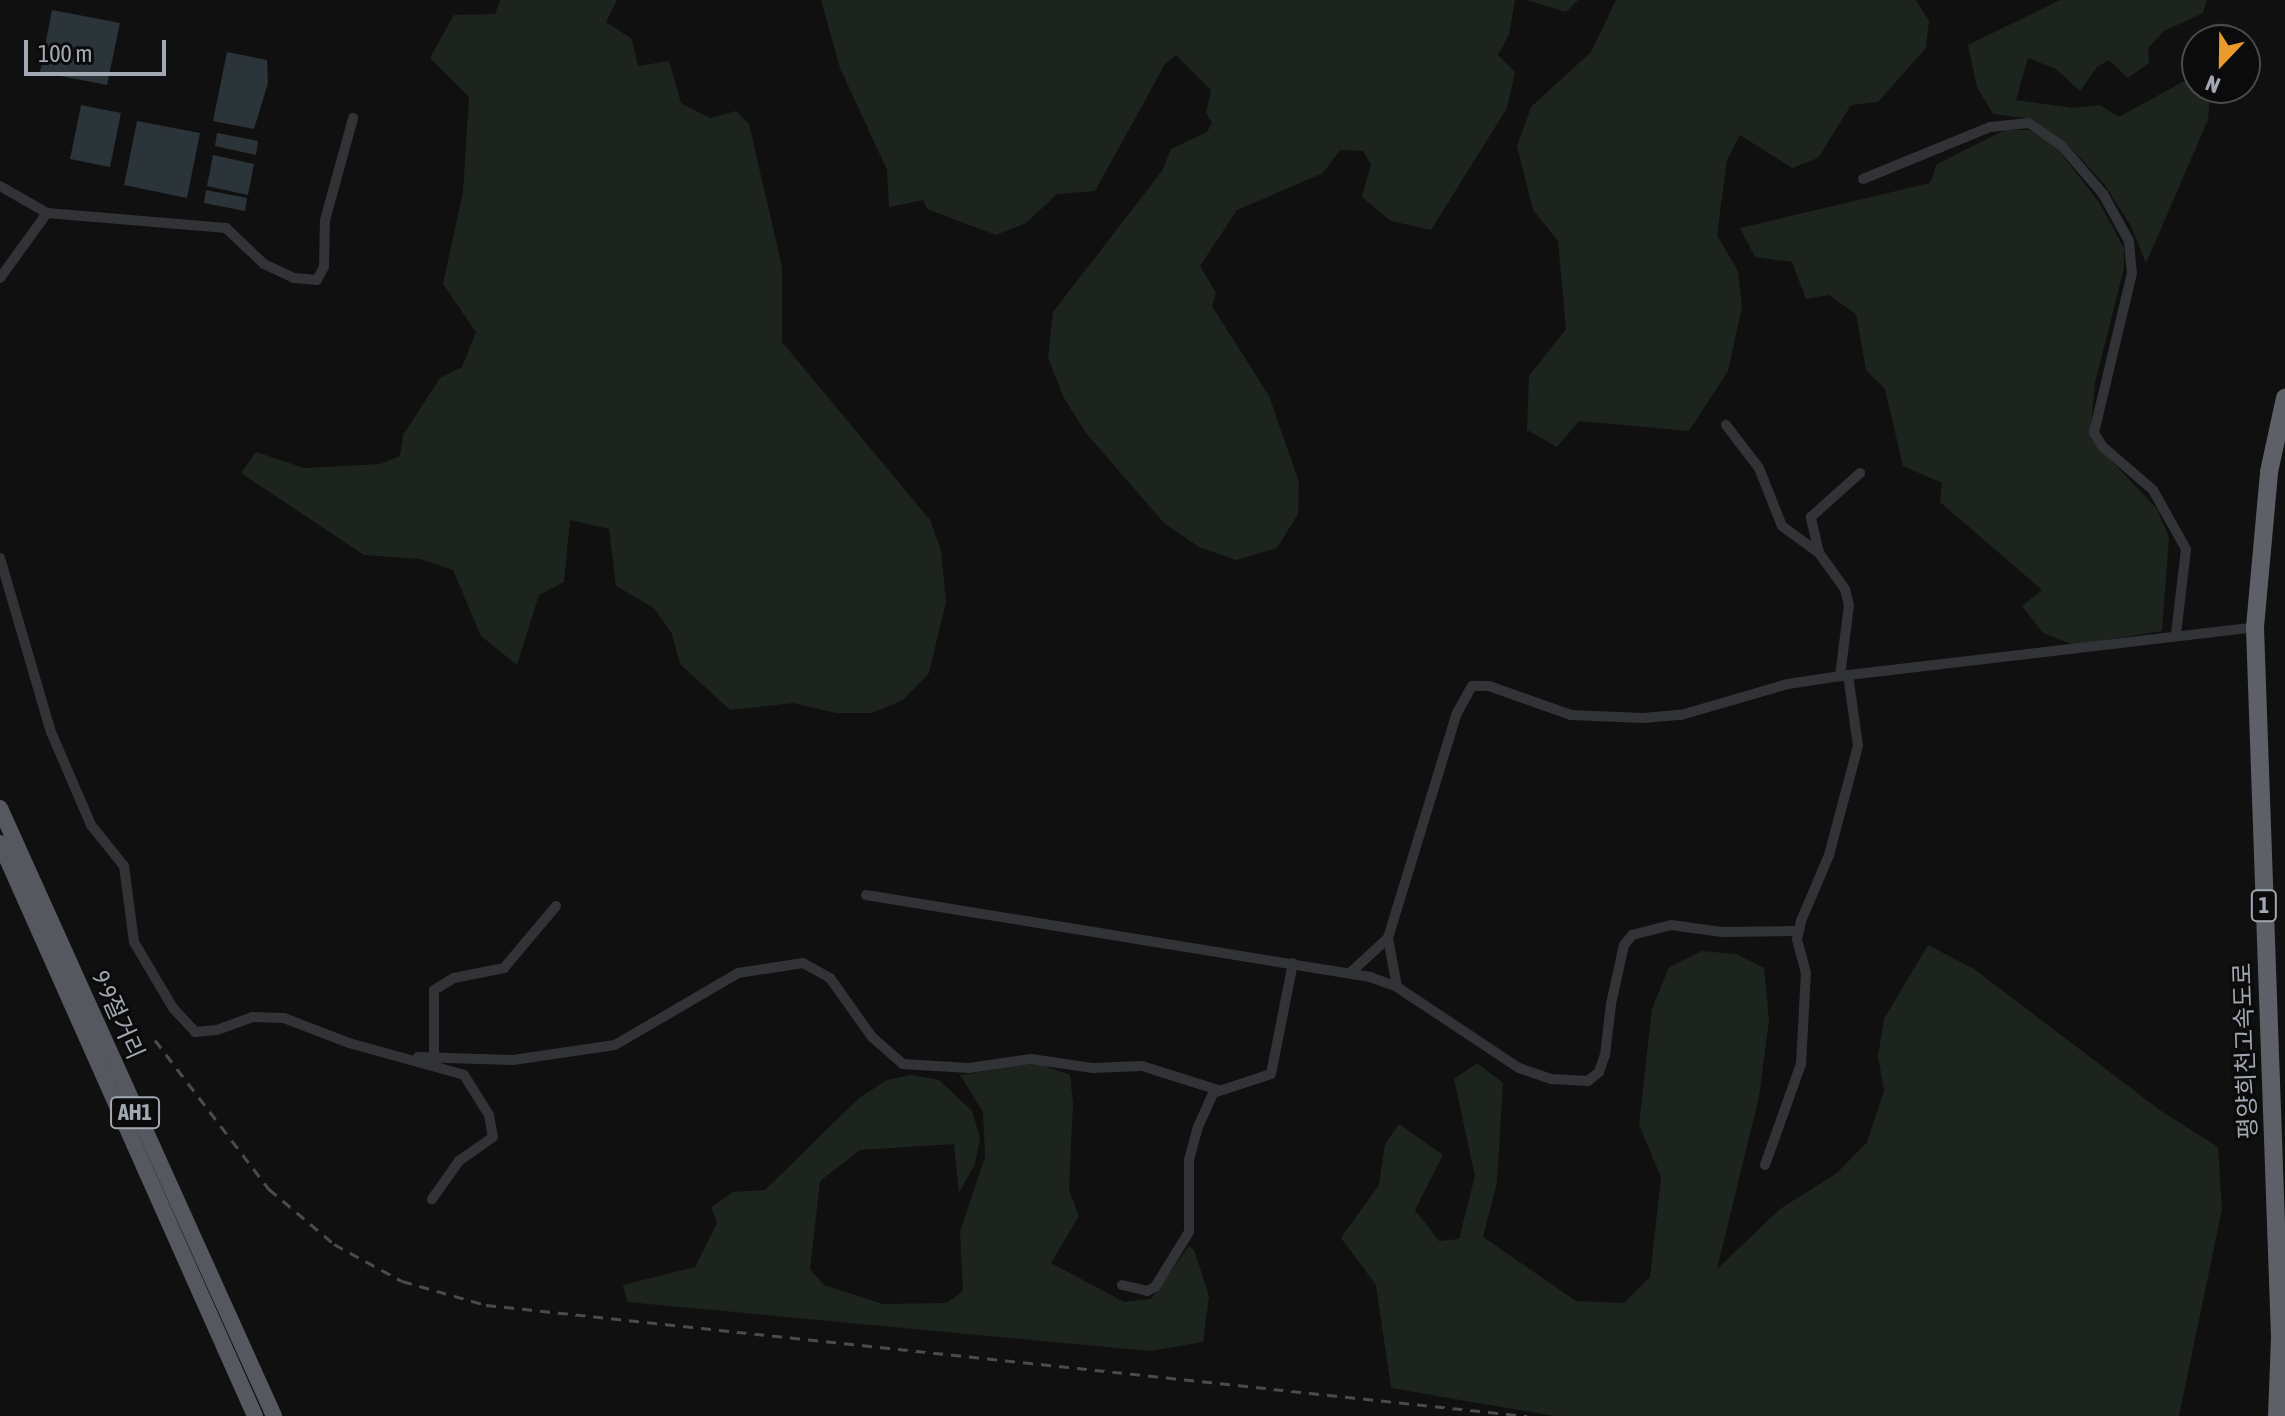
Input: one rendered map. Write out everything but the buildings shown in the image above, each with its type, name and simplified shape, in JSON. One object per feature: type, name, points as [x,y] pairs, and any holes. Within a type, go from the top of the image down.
[{"type":"highway","name":"평양희천고속도로","points":[[2277,1416],[2280,1337],[2258,626],[2269,472],[2285,398]]},
{"type":"highway","name":"평양희천고속도로","points":[[2285,416],[2268,523],[2258,626],[2285,1315]]},
{"type":"highway","name":"9·9절거리","points":[[0,808],[274,1416]]},
{"type":"highway","name":"9·9절거리","points":[[0,843],[255,1416]]},
{"type":"highway","points":[[2283,1416],[2285,1363]]},
{"type":"street","points":[[0,186],[47,213],[119,223],[214,225],[226,228],[264,264],[294,278],[317,280],[324,267],[328,210],[353,118]]},
{"type":"street","points":[[1863,179],[1990,127],[2029,123],[2061,145],[2103,194],[2129,241],[2132,273],[2094,433],[2102,446],[2153,490],[2186,549],[2176,634]]},
{"type":"street","points":[[0,278],[47,213]]},
{"type":"street","points":[[1726,425],[1759,468],[1782,526],[1819,553],[1845,589],[1849,605],[1844,675],[1858,746],[1829,855],[1799,931],[1806,973],[1801,1064],[1765,1165]]},
{"type":"street","points":[[1819,553],[1811,517],[1860,473]]},
{"type":"street","points":[[0,558],[51,732],[91,825],[124,866],[134,942],[187,1028],[203,1032],[253,1017],[284,1018],[349,1043],[412,1057],[464,1075],[493,1127],[490,1142],[459,1161],[432,1199]]},
{"type":"street","points":[[1397,987],[1388,938],[1457,713],[1472,686],[1489,686],[1571,715],[1643,718],[1681,715],[1788,684],[1844,675],[2064,652],[2176,634],[2258,626]]},
{"type":"street","points":[[866,895],[1350,973],[1397,987],[1519,1068],[1551,1079],[1588,1081],[1599,1072],[1605,1055],[1611,1004],[1624,945],[1632,935],[1671,925],[1722,932],[1799,931]]},
{"type":"street","points":[[434,1055],[434,990],[454,978],[510,963],[556,906]]},
{"type":"street","points":[[1350,973],[1388,938]]},
{"type":"street","points":[[412,1057],[434,1055],[513,1060],[615,1045],[738,973],[803,963],[830,978],[872,1037],[903,1064],[969,1068],[1031,1059],[1093,1068],[1142,1066],[1218,1090],[1267,1080],[1271,1074],[1293,963]]},
{"type":"street","points":[[1122,1285],[1147,1291],[1155,1287],[1189,1232],[1189,1160],[1207,1104],[1218,1090]]},
{"type":"shaded area","points":[[500,0],[617,0],[606,22],[632,39],[638,66],[669,61],[681,103],[710,118],[736,111],[749,124],[782,267],[782,342],[930,520],[941,550],[946,602],[929,673],[903,700],[872,713],[836,713],[793,703],[730,710],[680,664],[672,634],[654,608],[616,586],[609,529],[570,520],[564,582],[539,595],[517,665],[481,636],[453,570],[420,559],[364,555],[241,473],[256,452],[304,468],[380,464],[400,456],[403,435],[440,378],[462,367],[476,332],[443,284],[463,192],[469,97],[430,58],[454,15],[495,14]]},
{"type":"shaded area","points":[[821,0],[1515,0],[1509,35],[1498,55],[1515,72],[1507,108],[1431,230],[1391,221],[1362,197],[1371,164],[1363,151],[1340,150],[1323,173],[1237,210],[1200,266],[1216,293],[1212,306],[1269,396],[1299,482],[1298,514],[1277,548],[1236,560],[1199,547],[1164,523],[1086,433],[1064,398],[1048,358],[1053,312],[1162,171],[1171,149],[1207,132],[1212,123],[1206,112],[1211,90],[1176,55],[1165,64],[1095,191],[1057,194],[1026,223],[996,235],[927,209],[923,200],[889,207],[887,170],[840,68]]},
{"type":"shaded area","points":[[1527,0],[1578,0],[1566,12]]},
{"type":"shaded area","points":[[1616,0],[1916,0],[1929,21],[1926,48],[1878,102],[1851,105],[1818,158],[1792,168],[1740,135],[1727,160],[1717,235],[1738,271],[1742,307],[1728,371],[1689,431],[1579,421],[1557,447],[1527,430],[1529,376],[1566,329],[1558,241],[1533,210],[1517,146],[1531,107],[1591,52]]},
{"type":"shaded area","points":[[2060,0],[2207,0],[2203,13],[2164,31],[2148,48],[2149,63],[2128,78],[2109,60],[2097,67],[2080,91],[2056,69],[2028,58],[2016,100],[2073,108],[2100,105],[2119,117],[2181,83],[2181,104],[2209,104],[2208,120],[2146,263],[2131,226],[2104,184],[2070,147],[2033,119],[1993,114],[1977,87],[1968,45]]},
{"type":"shaded area","points":[[52,10],[120,23],[107,85],[40,72]]},
{"type":"shaded area","points":[[227,52],[267,60],[268,83],[254,129],[213,121]]},
{"type":"shaded area","points":[[81,105],[121,113],[110,167],[70,159]]},
{"type":"shaded area","points":[[137,121],[200,133],[187,198],[124,185]]},
{"type":"shaded area","points":[[2005,130],[2029,130],[2056,147],[2099,202],[2124,248],[2124,268],[2095,383],[2090,438],[2157,509],[2169,538],[2162,631],[2074,645],[2043,633],[2022,606],[2042,590],[1940,502],[1942,483],[1903,466],[1885,389],[1866,370],[1856,314],[1829,295],[1806,299],[1792,262],[1755,257],[1740,228],[1930,183],[1937,164]]},
{"type":"shaded area","points":[[217,133],[258,141],[256,155],[215,146]]},
{"type":"shaded area","points":[[213,155],[254,164],[248,195],[207,186]]},
{"type":"shaded area","points":[[206,190],[247,198],[245,211],[204,203]]},
{"type":"shaded area","points":[[1928,945],[1974,969],[2161,1111],[2218,1147],[2222,1209],[2179,1416],[1554,1416],[1391,1388],[1376,1285],[1341,1238],[1379,1185],[1385,1144],[1399,1124],[1443,1155],[1415,1210],[1439,1241],[1459,1239],[1475,1176],[1454,1079],[1477,1063],[1503,1083],[1497,1182],[1483,1237],[1576,1301],[1624,1303],[1650,1277],[1661,1177],[1639,1125],[1652,1009],[1669,967],[1702,951],[1736,954],[1764,968],[1769,1020],[1759,1097],[1717,1269],[1780,1209],[1837,1173],[1867,1142],[1884,1091],[1878,1056],[1884,1019]]},
{"type":"shaded area","points":[[1037,1063],[1070,1075],[1073,1103],[1069,1190],[1079,1216],[1051,1263],[1124,1302],[1151,1299],[1189,1246],[1194,1250],[1209,1296],[1203,1342],[1150,1351],[627,1302],[623,1285],[695,1267],[717,1223],[711,1207],[733,1192],[765,1190],[859,1098],[887,1080],[911,1075],[939,1080],[972,1111],[980,1138],[975,1164],[959,1193],[954,1144],[860,1150],[820,1181],[810,1269],[824,1285],[883,1304],[947,1303],[963,1291],[960,1232],[985,1157],[983,1112],[960,1075]]},
{"type":"railway","points":[[155,1040],[269,1189],[334,1244],[402,1281],[486,1305],[1527,1416]]}]
